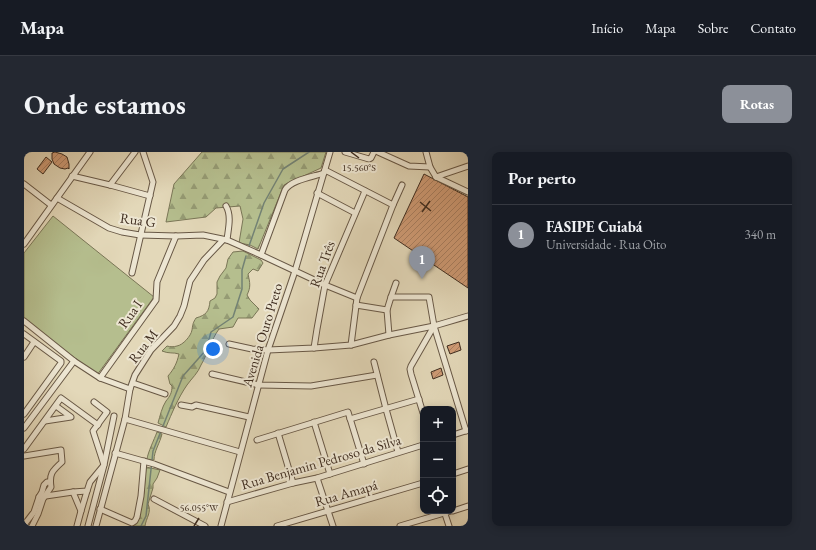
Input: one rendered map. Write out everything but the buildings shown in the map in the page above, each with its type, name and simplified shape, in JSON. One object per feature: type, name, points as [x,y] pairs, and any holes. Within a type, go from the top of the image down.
[{"type":"street","points":[[24,244],[90,152]]},
{"type":"street","points":[[110,185],[135,152]]},
{"type":"street","points":[[132,273],[153,182],[143,152]]},
{"type":"street","name":"Avenida Ouro Preto","points":[[220,526],[268,350],[295,271],[330,152]]},
{"type":"street","points":[[345,152],[369,159],[374,152]]},
{"type":"street","points":[[378,152],[409,166],[430,167]]},
{"type":"street","points":[[426,152],[430,167],[436,177],[468,192]]},
{"type":"street","points":[[436,177],[468,166]]},
{"type":"street","points":[[260,255],[285,190],[294,182],[324,172],[393,205]]},
{"type":"street","points":[[72,176],[150,196]]},
{"type":"street","points":[[24,184],[51,206]]},
{"type":"street","points":[[351,346],[357,298],[402,185]]},
{"type":"street","name":"Rua Três","points":[[314,348],[325,285],[365,191]]},
{"type":"street","points":[[317,193],[355,213]]},
{"type":"street","name":"Rua G","points":[[57,198],[109,228],[122,232],[140,235],[204,235],[225,240],[357,298]]},
{"type":"street","points":[[225,240],[229,216],[226,206]]},
{"type":"street","name":"Rua I","points":[[100,378],[156,300],[157,282],[176,236]]},
{"type":"street","name":"Rua M","points":[[96,526],[124,419],[130,389],[135,375],[151,350],[174,326],[180,316],[190,281],[204,260],[225,240]]},
{"type":"street","points":[[390,335],[387,310],[390,296],[396,283]]},
{"type":"street","points":[[390,296],[429,297],[434,326],[467,430],[456,434]]},
{"type":"street","points":[[356,305],[387,310]]},
{"type":"street","points":[[229,344],[252,349],[268,350],[351,346],[390,335],[434,326],[468,316]]},
{"type":"street","points":[[24,321],[74,362],[100,378],[130,389]]},
{"type":"street","points":[[421,406],[410,369],[434,326]]},
{"type":"street","points":[[24,334],[61,361],[24,414]]},
{"type":"street","points":[[24,357],[34,342]]},
{"type":"street","points":[[24,428],[74,362]]},
{"type":"street","points":[[374,362],[398,452]]},
{"type":"street","points":[[212,374],[259,385],[311,386],[377,375]]},
{"type":"street","points":[[133,383],[166,394]]},
{"type":"street","points":[[24,449],[61,398],[98,425]]},
{"type":"street","points":[[350,420],[419,399]]},
{"type":"street","points":[[94,402],[107,412],[93,430],[104,465]]},
{"type":"street","points":[[181,405],[192,407],[196,405],[250,417]]},
{"type":"street","points":[[45,421],[71,417],[56,406]]},
{"type":"street","points":[[257,440],[348,412],[364,464]]},
{"type":"street","points":[[88,526],[104,465],[114,416]]},
{"type":"street","points":[[124,419],[240,452]]},
{"type":"street","points":[[314,422],[330,474]]},
{"type":"street","points":[[278,433],[293,483]]},
{"type":"street","name":"Rua Benjamin Pedroso da Silva","points":[[226,502],[293,483],[317,478],[420,446]]},
{"type":"street","points":[[24,456],[61,450],[62,462],[52,471],[50,482],[51,487],[41,497],[34,512],[25,525]]},
{"type":"street","points":[[115,453],[154,464],[229,492]]},
{"type":"street","points":[[100,509],[132,522],[135,521],[141,496],[146,462]]},
{"type":"street","points":[[77,526],[90,482],[104,465]]},
{"type":"street","points":[[456,473],[468,469]]},
{"type":"street","points":[[317,478],[333,526]]},
{"type":"street","name":"Rua Amapá","points":[[276,526],[420,484]]},
{"type":"street","points":[[41,497],[87,491]]},
{"type":"street","points":[[74,492],[81,511]]},
{"type":"street","points":[[32,526],[38,514],[41,504],[41,497]]},
{"type":"street","points":[[154,500],[205,526]]},
{"type":"street","points":[[456,510],[468,506]]},
{"type":"street","points":[[400,526],[438,514]]},
{"type":"street","points":[[445,514],[449,526]]},
{"type":"green space","points":[[202,152],[326,152],[321,168],[284,185],[258,249],[250,245],[239,243],[243,219],[240,206],[216,208],[206,217],[166,222],[174,184]]},
{"type":"green space","points":[[53,216],[154,297],[97,375],[24,319],[24,253]]},
{"type":"green space","points":[[243,251],[261,260],[263,263],[258,271],[253,269],[248,274],[250,285],[247,295],[259,309],[252,318],[238,318],[233,327],[219,329],[198,371],[187,385],[175,406],[166,427],[158,423],[163,406],[172,391],[172,386],[168,376],[175,366],[179,354],[162,351],[167,346],[173,347],[184,342],[191,332],[196,318],[202,316],[206,312],[209,308],[210,301],[215,298],[217,294],[217,282],[226,268],[228,259],[233,252]]},
{"type":"green space","points":[[157,432],[162,434],[154,460],[147,459],[150,449]]},
{"type":"green space","points":[[146,467],[160,470],[153,484],[148,504],[149,512],[145,526],[133,526],[136,521],[144,493]]},
{"type":"waterway","points":[[249,246],[264,203],[283,169],[309,152]]},
{"type":"waterway","points":[[141,526],[146,516],[153,451],[183,376],[206,350],[211,332],[233,317],[242,289],[242,270],[246,256]]},
{"type":"place","name":"FASIPE Cuiabá","points":[[422,279]]}]
